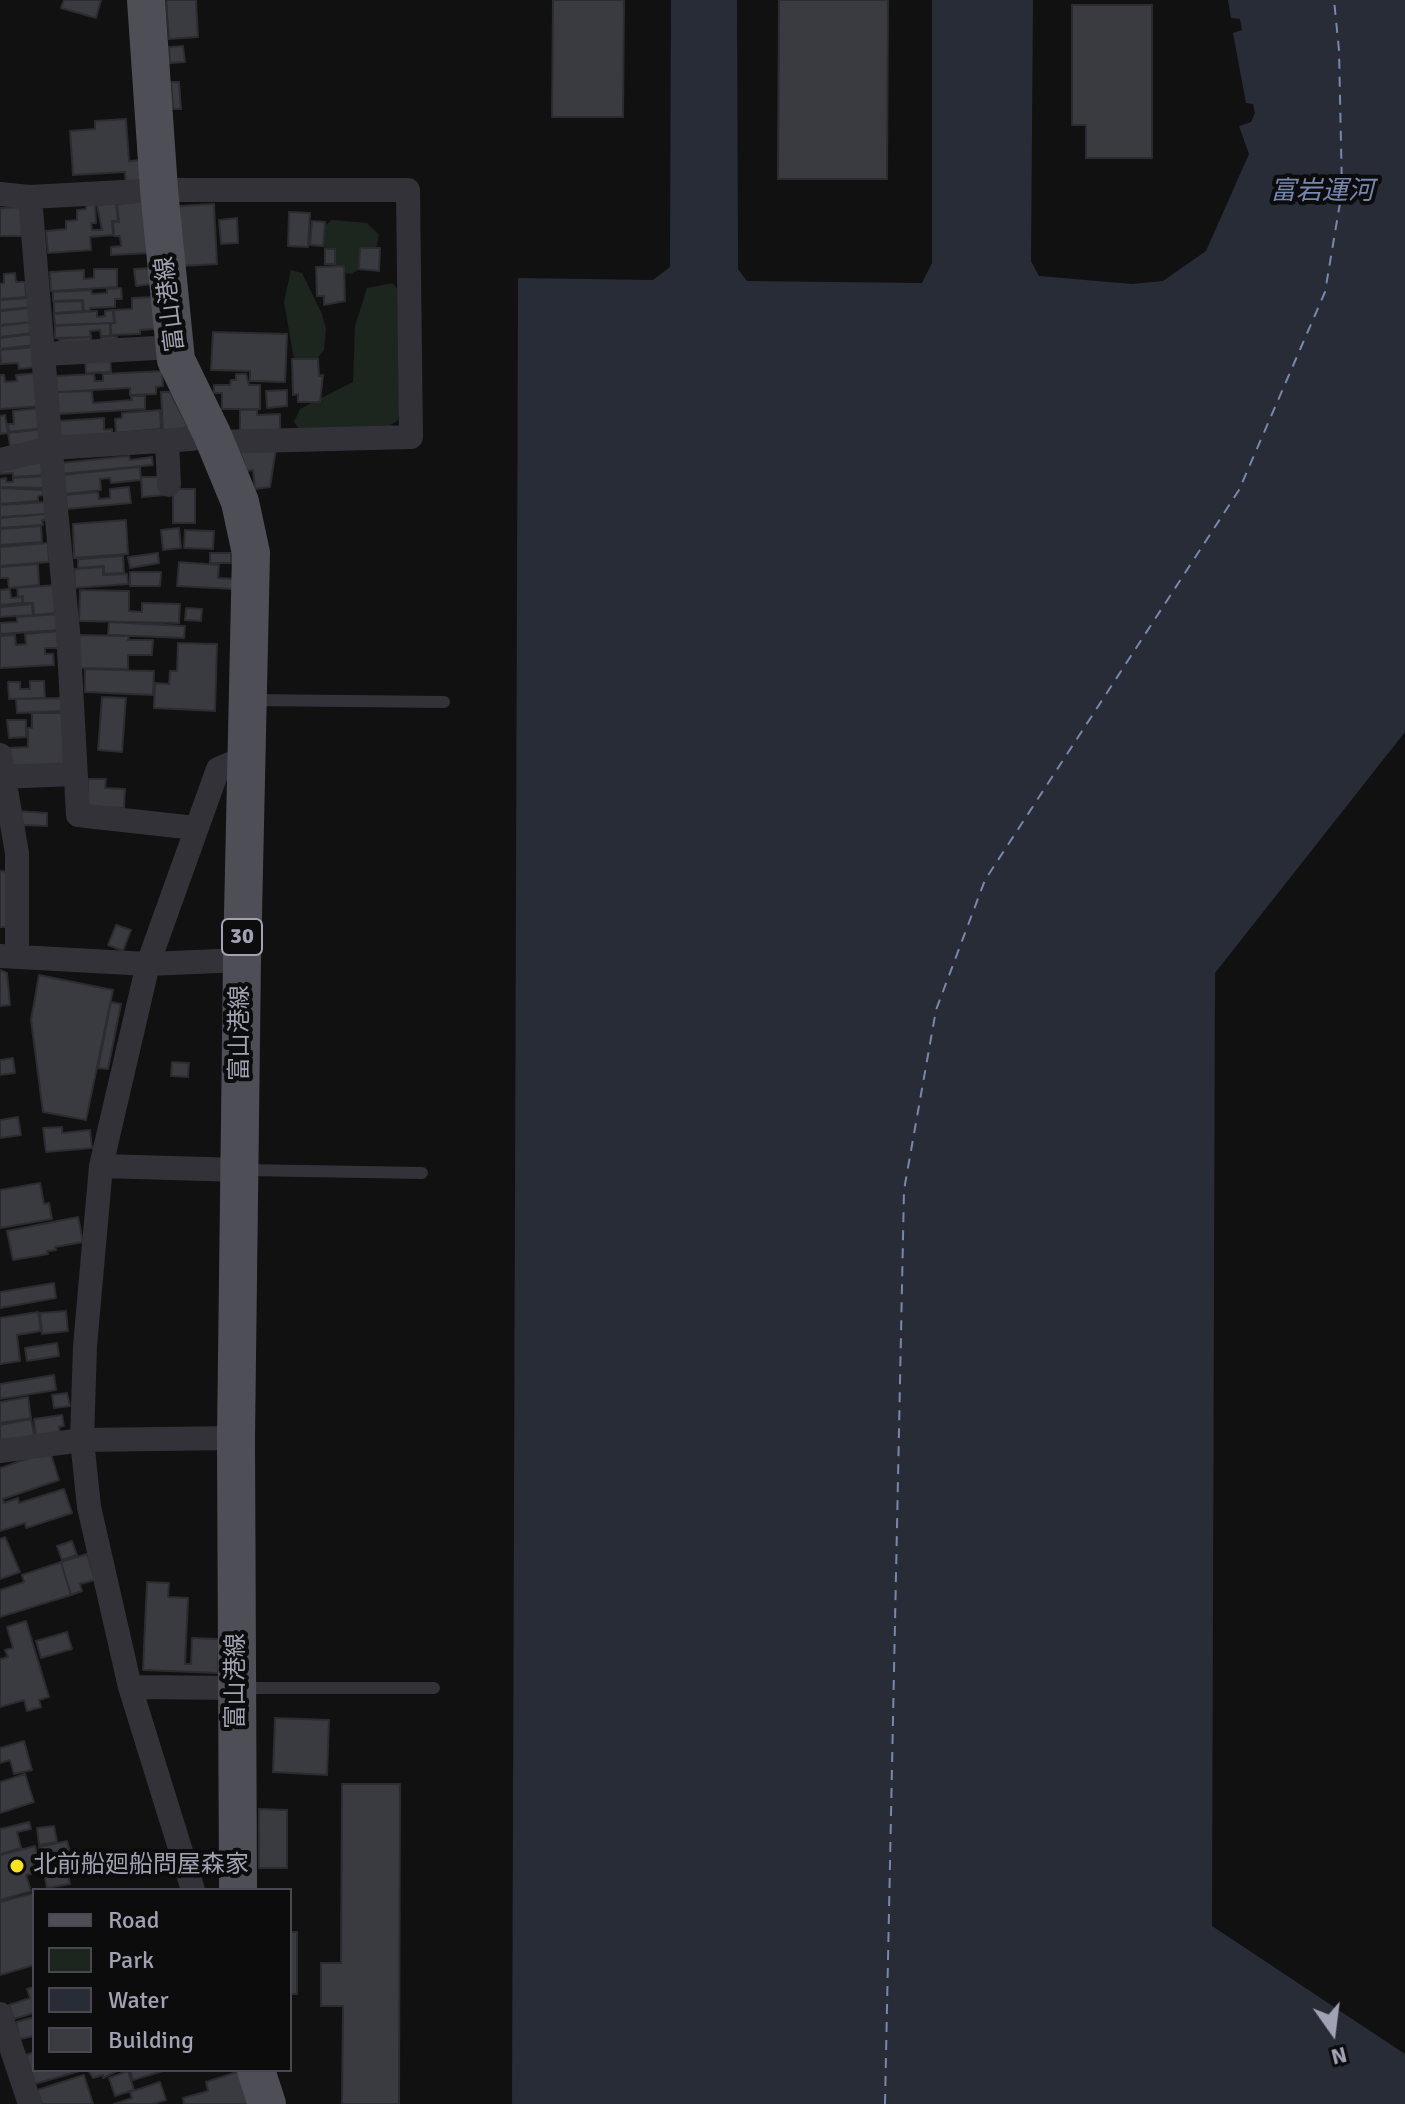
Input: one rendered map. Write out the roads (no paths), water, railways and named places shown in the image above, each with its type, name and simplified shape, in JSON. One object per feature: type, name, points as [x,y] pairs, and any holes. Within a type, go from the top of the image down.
[{"type":"main road","name":"富山港線","points":[[146,0],[159,190],[176,360],[214,438],[240,502],[251,553],[236,1438],[238,1888]]},
{"type":"main road","points":[[257,2072],[267,2104]]},
{"type":"street","points":[[0,194],[30,197],[159,190],[408,190],[411,437],[214,438],[52,448],[0,460]]},
{"type":"street","points":[[30,197],[68,631],[78,815],[195,828]]},
{"type":"street","points":[[44,354],[175,347]]},
{"type":"street","points":[[167,441],[169,485]]},
{"type":"street","points":[[192,1888],[130,1687],[89,1507],[82,1440],[85,1346],[101,1166],[148,964],[218,769],[246,757]]},
{"type":"street","points":[[74,774],[1,770],[17,853],[8,956],[148,964],[242,960]]},
{"type":"street","points":[[101,1166],[241,1170]]},
{"type":"street","points":[[0,1451],[82,1440],[236,1438]]},
{"type":"street","points":[[130,1687],[237,1688]]},
{"type":"street","points":[[0,2014],[30,2104]]},
{"type":"lane","points":[[248,700],[444,702]]},
{"type":"lane","points":[[241,1170],[422,1173]]},
{"type":"lane","points":[[237,1688],[434,1688]]},
{"type":"water","name":"富岩運河","points":[[671,0],[737,0],[738,269],[747,281],[922,283],[932,263],[932,0],[1033,0],[1031,261],[1039,276],[1132,284],[1163,281],[1206,251],[1249,154],[1239,126],[1251,122],[1255,113],[1253,104],[1246,103],[1233,33],[1242,30],[1240,19],[1231,18],[1228,0],[1405,0],[1405,732],[1215,973],[1212,1926],[1405,2054],[1405,2104],[512,2104],[518,278],[653,280],[670,267]]},
{"type":"place","name":"北前船廻船問屋森家","points":[[17,1866]]}]
